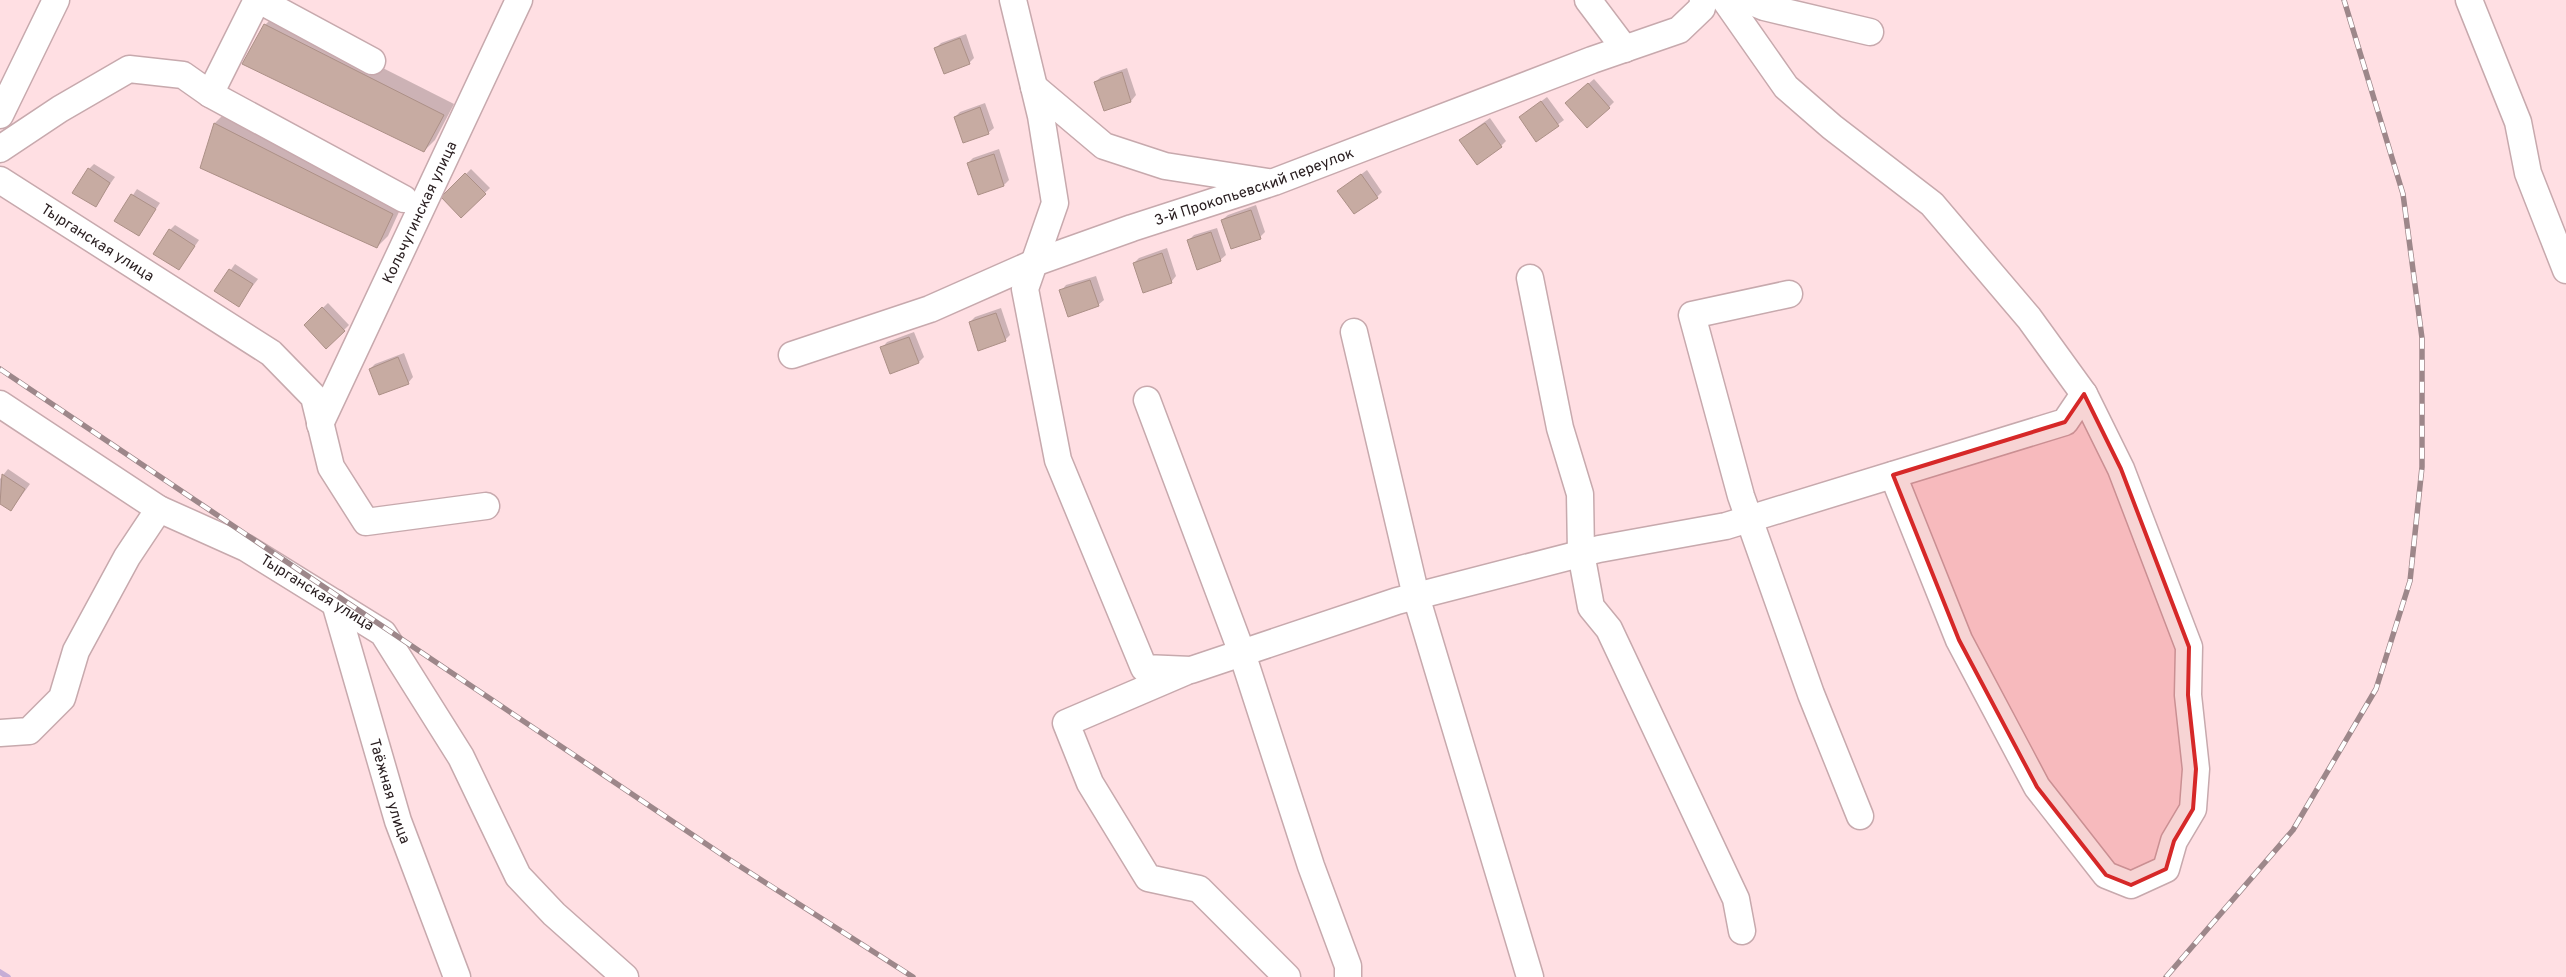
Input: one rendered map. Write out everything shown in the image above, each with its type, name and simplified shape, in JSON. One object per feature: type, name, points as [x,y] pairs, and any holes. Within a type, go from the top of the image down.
[{"type":"street","points":[[0,115],[56,0]]},
{"type":"street","points":[[210,94],[258,0],[372,62]]},
{"type":"street","name":"Кольчугинская улица","points":[[320,424],[519,0]]},
{"type":"street","points":[[1013,0],[1041,116],[1055,203],[1025,290],[1058,460],[1144,668],[1191,670]]},
{"type":"street","points":[[1588,0],[1626,49]]},
{"type":"street","name":"3-й Прокопьевский переулок","points":[[792,355],[930,308],[1034,263],[1132,228],[1274,182],[1679,30],[1702,8],[1703,0]]},
{"type":"street","points":[[1725,0],[1786,87],[1832,127],[1932,204],[2029,318],[2084,394],[2121,469],[2189,647],[2188,694],[2196,769],[2193,809],[2174,842],[2166,869],[2132,886],[2106,875],[2037,787],[1959,640],[1893,475]]},
{"type":"street","points":[[1747,0],[1764,7],[1870,32]]},
{"type":"street","points":[[2469,0],[2518,122],[2528,173],[2566,270]]},
{"type":"street","points":[[0,149],[60,109],[129,69],[183,75],[210,94],[403,201],[437,144],[453,141]]},
{"type":"street","points":[[1034,87],[1104,146],[1165,166],[1274,182]]},
{"type":"street","name":"Тырганская улица","points":[[0,180],[271,353],[314,396],[320,424]]},
{"type":"street","points":[[1530,278],[1560,428],[1580,494],[1581,553],[1590,607],[1609,629],[1736,898],[1742,931]]},
{"type":"street","points":[[1789,294],[1692,315],[1741,496],[1751,518],[1811,694],[1860,816]]},
{"type":"street","points":[[1354,332],[1416,596],[1530,977]]},
{"type":"street","points":[[1287,977],[1198,889],[1148,878],[1090,783],[1066,723],[1191,670],[1416,596],[1581,553],[1726,526],[2065,422],[2084,394]]},
{"type":"street","points":[[1147,400],[1242,653],[1310,866],[1348,966],[1348,977]]},
{"type":"street","name":"Тырганская улица","points":[[0,404],[159,510],[246,548],[384,633],[461,757],[518,876],[554,914],[625,977]]},
{"type":"street","points":[[320,424],[331,467],[366,522],[486,506]]},
{"type":"street","points":[[0,733],[29,731],[62,698],[76,651],[127,557],[159,510]]},
{"type":"street","name":"Таёжная улица","points":[[335,603],[398,821],[457,977]]},
{"type":"highlighted area","points":[[2084,394],[2121,469],[2189,647],[2188,695],[2196,769],[2193,809],[2174,841],[2166,869],[2131,885],[2106,875],[2037,787],[1959,640],[1893,475],[2065,422]]},
{"type":"building","points":[[264,24],[444,115],[424,152],[242,64]]},
{"type":"building","points":[[960,38],[970,64],[944,74],[934,48]]},
{"type":"building","points":[[1122,72],[1131,102],[1104,111],[1094,82]]},
{"type":"building","points":[[1588,83],[1610,108],[1587,128],[1565,103]]},
{"type":"building","points":[[1541,101],[1559,126],[1536,142],[1519,117]]},
{"type":"building","points":[[980,107],[989,134],[963,143],[954,117]]},
{"type":"building","points":[[214,123],[393,214],[377,248],[200,168]]},
{"type":"building","points":[[1485,123],[1502,147],[1477,165],[1459,140]]},
{"type":"building","points":[[994,154],[1004,186],[978,195],[967,163]]},
{"type":"building","points":[[88,168],[110,183],[96,207],[72,193]]},
{"type":"building","points":[[465,173],[486,194],[461,218],[441,197]]},
{"type":"building","points":[[1361,174],[1378,198],[1354,214],[1337,191]]},
{"type":"building","points":[[131,194],[156,209],[139,236],[114,221]]},
{"type":"building","points":[[1251,210],[1261,239],[1231,249],[1221,220]]},
{"type":"building","points":[[169,229],[195,246],[179,270],[153,254]]},
{"type":"building","points":[[1211,232],[1221,261],[1197,270],[1187,240]]},
{"type":"building","points":[[1162,253],[1172,283],[1143,293],[1133,263]]},
{"type":"building","points":[[229,269],[253,284],[239,307],[214,291]]},
{"type":"building","points":[[1090,280],[1099,306],[1068,317],[1059,290]]},
{"type":"building","points":[[322,307],[345,331],[326,349],[304,325]]},
{"type":"building","points":[[996,313],[1006,341],[978,351],[969,322]]},
{"type":"building","points":[[909,337],[919,363],[890,374],[880,347]]},
{"type":"building","points":[[398,357],[409,384],[379,395],[369,369]]},
{"type":"building","points":[[2,474],[25,489],[11,511],[0,504]]},
{"type":"waterway","points":[[0,972],[8,977]]},
{"type":"railway","points":[[2166,977],[2293,830],[2376,689],[2410,581],[2422,467],[2422,338],[2403,194],[2344,0]]},
{"type":"railway","points":[[0,369],[727,858],[913,977]]}]
